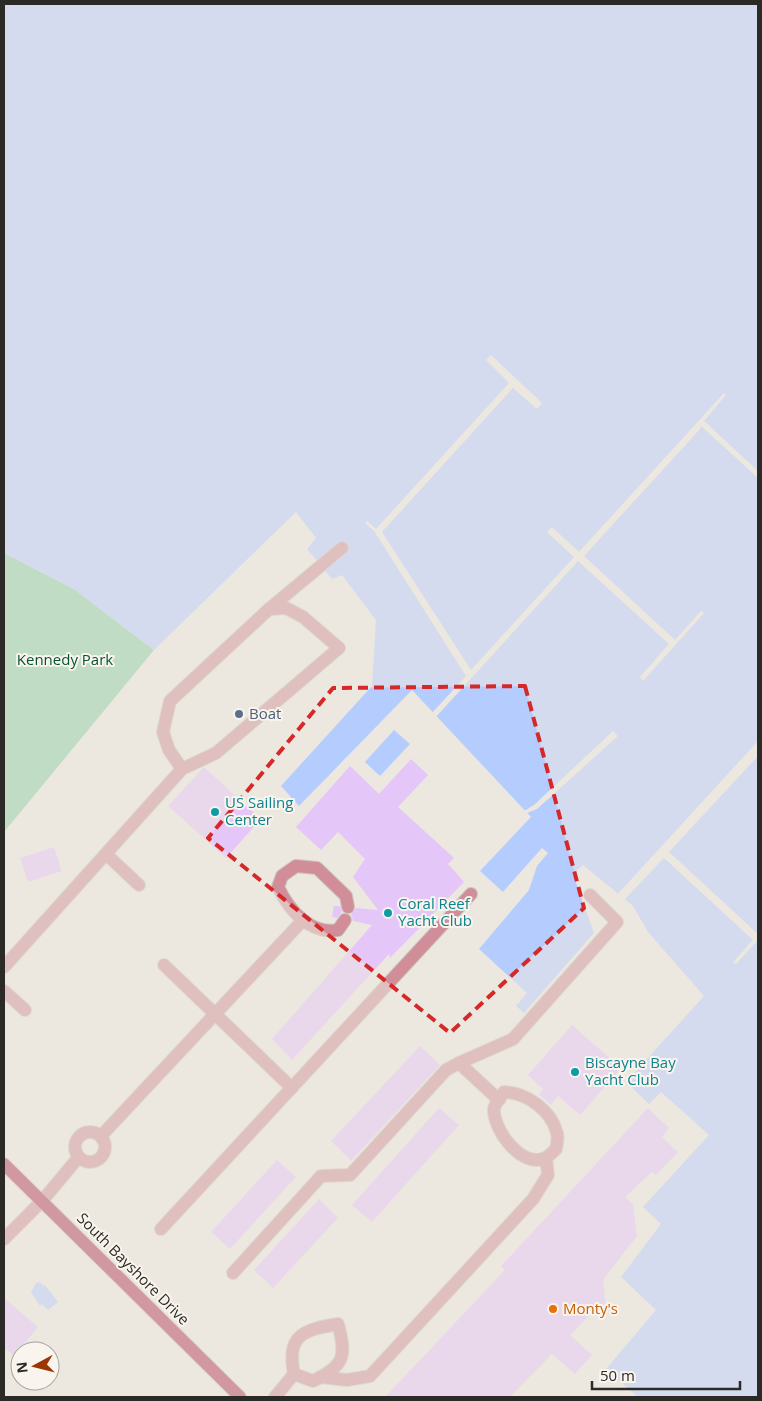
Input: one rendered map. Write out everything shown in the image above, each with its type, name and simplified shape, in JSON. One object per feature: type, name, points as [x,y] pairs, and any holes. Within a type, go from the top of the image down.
[{"type":"main road","name":"South Bayshore Drive","points":[[4,1164],[240,1397]]},
{"type":"street","points":[[182,769],[169,750],[163,732],[170,702],[270,609],[342,548]]},
{"type":"street","points":[[4,967],[182,769],[216,753],[339,648],[303,616],[286,608],[270,609]]},
{"type":"street","points":[[106,854],[139,886]]},
{"type":"street","points":[[296,866],[317,868],[346,896],[347,913],[338,930],[326,932],[315,929],[303,920],[285,903],[278,886],[282,876],[296,866]]},
{"type":"street","points":[[161,1229],[472,894]]},
{"type":"street","points":[[233,1273],[321,1176],[350,1174],[446,1070],[513,1039],[617,922],[590,894]]},
{"type":"street","points":[[101,1136],[303,920]]},
{"type":"street","points":[[164,965],[292,1088]]},
{"type":"street","points":[[4,992],[25,1010]]},
{"type":"street","points":[[459,1063],[499,1100]]},
{"type":"street","points":[[504,1092],[517,1093],[528,1097],[545,1112],[558,1134],[556,1149],[546,1158],[532,1159],[518,1152],[505,1140],[495,1121],[494,1106],[499,1100],[504,1092]]},
{"type":"street","points":[[92,1132],[101,1136],[105,1150],[101,1159],[92,1163],[78,1158],[74,1149],[80,1136],[92,1132]]},
{"type":"street","points":[[4,1238],[42,1201],[78,1158]]},
{"type":"street","points":[[320,1377],[347,1380],[370,1376],[533,1199],[548,1175],[546,1158]]},
{"type":"street","points":[[338,1324],[343,1345],[340,1363],[333,1371],[313,1381],[294,1374],[290,1356],[294,1344],[305,1332],[338,1324]]},
{"type":"street","points":[[275,1397],[294,1374]]},
{"type":"highlighted area","points":[[525,686],[584,908],[450,1033],[208,838],[333,688]]},
{"type":"green space","name":"Kennedy Park","points":[[4,553],[74,589],[154,650],[4,832]]},
{"type":"water","points":[[4,4],[758,4],[758,1397],[638,1397],[606,1369],[656,1310],[621,1277],[661,1224],[643,1207],[709,1135],[661,1092],[649,1104],[626,1082],[704,996],[648,932],[633,906],[583,865],[573,874],[594,933],[524,1013],[516,1006],[527,993],[479,949],[529,890],[537,866],[548,853],[542,848],[503,892],[480,871],[531,817],[412,690],[299,806],[281,786],[372,686],[376,620],[342,575],[332,579],[307,549],[316,538],[296,512],[154,650],[74,589],[4,553]]},
{"type":"water","points":[[394,730],[410,744],[380,776],[365,762]]},
{"type":"water","points":[[40,1282],[43,1286],[45,1285],[58,1302],[48,1310],[42,1304],[40,1306],[31,1292],[36,1283]]},
{"type":"pier","points":[[491,355],[542,403],[537,409],[513,388],[382,532],[471,670],[574,557],[547,532],[552,527],[579,552],[724,393],[726,395],[704,421],[758,471],[758,478],[700,425],[701,428],[584,556],[675,640],[701,611],[704,613],[643,681],[640,677],[669,644],[578,561],[435,718],[431,714],[466,676],[374,531],[365,523],[367,521],[376,529],[509,383],[486,360]]},
{"type":"pier","points":[[613,731],[618,736],[537,809],[525,814],[524,811],[534,805]]},
{"type":"pier","points":[[758,741],[758,756],[669,852],[758,934],[758,940],[736,964],[733,962],[753,940],[664,858],[623,901],[615,897]]},
{"type":"building","name":"Coral Reef Yacht Club","points":[[411,759],[428,775],[398,807],[454,858],[448,864],[464,882],[390,958],[389,954],[292,1060],[272,1039],[372,925],[353,921],[351,914],[356,908],[378,910],[353,877],[365,859],[338,832],[321,850],[296,827],[350,766],[379,794]]},
{"type":"building","name":"US Sailing Center","points":[[204,767],[261,819],[226,858],[168,806]]},
{"type":"building","points":[[54,847],[62,871],[28,882],[20,858]]},
{"type":"building","points":[[334,906],[340,906],[342,912],[337,918],[332,917]]},
{"type":"building","name":"Biscayne Bay Yacht Club","points":[[572,1025],[621,1068],[580,1115],[558,1096],[551,1105],[539,1094],[543,1089],[528,1075]]},
{"type":"building","points":[[420,1046],[440,1065],[351,1161],[331,1141]]},
{"type":"building","points":[[439,1108],[459,1125],[372,1222],[352,1205]]},
{"type":"building","points":[[648,1108],[669,1128],[662,1137],[678,1152],[656,1175],[652,1172],[625,1197],[633,1204],[637,1236],[603,1280],[606,1308],[595,1310],[570,1335],[592,1355],[575,1374],[552,1354],[510,1397],[385,1397],[505,1270],[501,1266]]},
{"type":"building","points":[[277,1160],[296,1177],[230,1249],[211,1232]]},
{"type":"building","points":[[319,1199],[338,1218],[273,1288],[254,1270]]},
{"type":"building","points":[[4,1298],[38,1327],[26,1341],[10,1341],[10,1353],[4,1348]]},
{"type":"place","name":"Boat","points":[[239,714]]},
{"type":"place","name":"US Sailing Center","points":[[215,812]]},
{"type":"place","name":"Coral Reef Yacht Club","points":[[388,913]]},
{"type":"place","name":"Biscayne Bay Yacht Club","points":[[575,1072]]},
{"type":"place","name":"Monty's","points":[[553,1309]]}]
